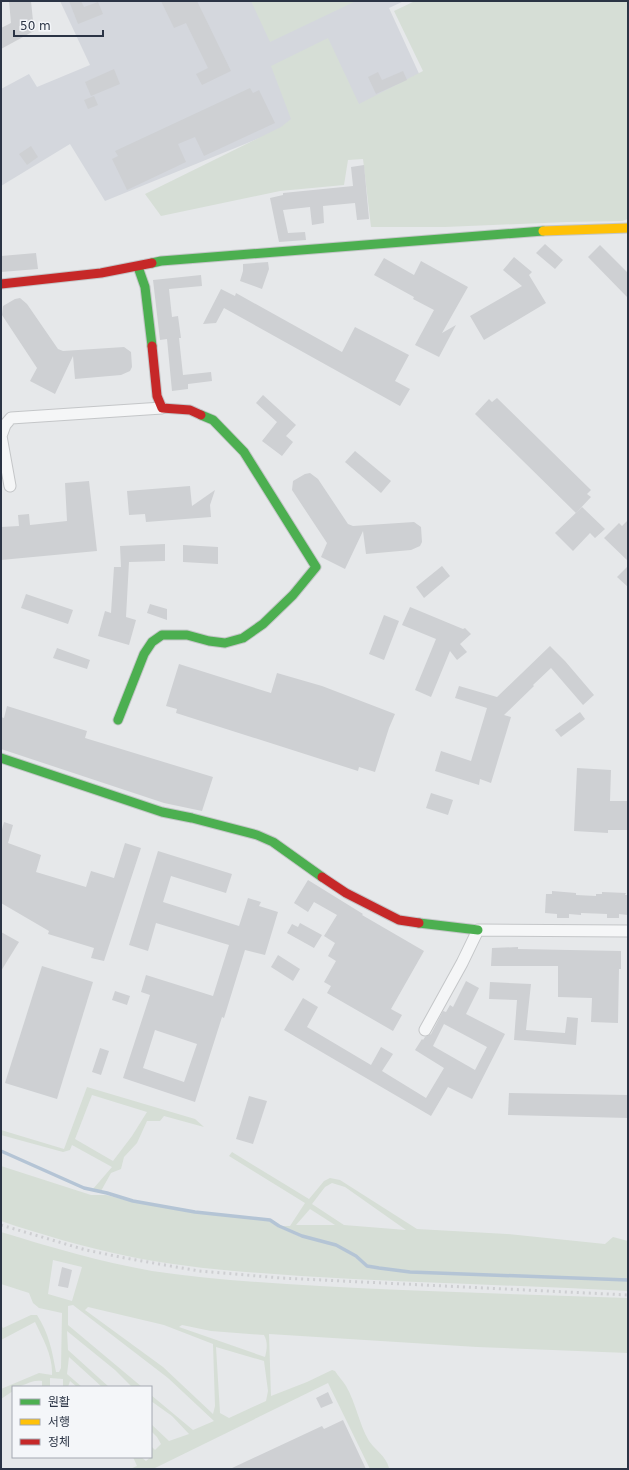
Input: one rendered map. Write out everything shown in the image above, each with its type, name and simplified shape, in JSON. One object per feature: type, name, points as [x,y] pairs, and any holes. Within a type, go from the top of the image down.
[{"type":"street","points":[[1,284],[138,267],[161,261],[562,230],[628,228]]},
{"type":"street","points":[[138,267],[145,287],[157,396],[162,408]]},
{"type":"street","points":[[10,486],[1,436],[5,426],[11,418],[162,408],[190,410],[213,420],[244,452],[316,568],[293,595],[263,624],[243,638],[225,643],[209,641],[187,635],[162,636],[152,642],[144,654],[118,720]]},
{"type":"street","points":[[1,758],[162,812],[192,818],[257,835],[273,842],[346,893],[399,920],[435,926],[478,930],[628,931]]},
{"type":"street","points":[[425,1030],[462,963],[478,930]]},
{"type":"shaded area","points":[[60,1],[404,1],[389,8],[421,78],[301,138],[289,126],[105,201],[70,144],[1,186],[1,89],[29,74],[37,87],[90,65]]},
{"type":"shaded area","points":[[251,1],[356,1],[270,42]]},
{"type":"shaded area","points":[[415,1],[628,1],[628,219],[622,221],[445,227],[371,227],[363,159],[348,160],[344,185],[280,191],[161,216],[145,194],[281,127],[291,119],[271,66],[328,38],[359,104],[423,71],[394,11]]},
{"type":"shaded area","points":[[87,1087],[195,1119],[204,1127],[164,1116],[160,1121],[147,1121],[137,1143],[124,1157],[121,1169],[111,1173],[101,1191],[93,1189],[112,1167],[72,1145],[70,1150],[63,1152],[1,1135],[1,1130],[64,1149]],"holes":[[[92,1095],[147,1112],[132,1136],[113,1161],[75,1139]]]},
{"type":"shaded area","points":[[232,1152],[309,1199],[324,1181],[330,1178],[340,1180],[417,1229],[507,1234],[605,1244],[613,1237],[628,1241],[628,1279],[410,1271],[367,1265],[356,1256],[336,1244],[302,1235],[279,1226],[290,1226],[305,1203],[229,1156]],"holes":[[[332,1183],[345,1187],[406,1230],[344,1225],[312,1204],[325,1187]],[[310,1209],[335,1225],[296,1225]]]},
{"type":"shaded area","points":[[1,1166],[91,1195],[106,1195],[133,1202],[195,1212],[269,1221],[278,1227],[301,1237],[336,1246],[355,1257],[366,1267],[409,1272],[628,1281],[628,1291],[342,1278],[235,1271],[192,1267],[127,1256],[95,1249],[1,1221]]},
{"type":"shaded area","points":[[1,1232],[95,1259],[152,1271],[194,1276],[257,1282],[358,1288],[628,1298],[628,1353],[477,1347],[269,1334],[271,1396],[307,1382],[332,1370],[335,1371],[345,1384],[369,1441],[391,1469],[370,1469],[328,1383],[153,1469],[130,1469],[137,1466],[133,1458],[142,1458],[146,1461],[152,1458],[152,1447],[155,1450],[161,1444],[152,1432],[152,1425],[169,1441],[189,1434],[172,1416],[152,1402],[152,1396],[193,1430],[214,1421],[168,1378],[73,1305],[68,1306],[68,1325],[141,1386],[131,1386],[115,1370],[67,1331],[68,1350],[108,1386],[101,1386],[69,1357],[67,1374],[81,1386],[76,1386],[70,1381],[68,1386],[63,1386],[63,1379],[50,1378],[50,1386],[42,1386],[42,1381],[34,1381],[21,1386],[12,1386],[12,1392],[1,1399],[1,1389],[39,1373],[52,1375],[52,1368],[49,1354],[35,1322],[1,1340],[1,1325],[3,1328],[31,1315],[37,1315],[50,1342],[56,1372],[59,1372],[61,1368],[62,1313],[39,1308],[33,1303],[29,1293],[1,1284]],"holes":[[[53,1260],[82,1267],[72,1301],[48,1294]],[[88,1307],[164,1325],[213,1344],[215,1406],[213,1414],[163,1367],[85,1310]],[[182,1325],[211,1331],[264,1335],[267,1346],[265,1357],[179,1327]],[[216,1347],[264,1361],[268,1391],[266,1401],[229,1418],[220,1413]]]},
{"type":"building","points":[[9,1],[31,1],[34,31],[1,49],[1,28],[11,23]]},
{"type":"building","points":[[69,1],[81,1],[84,7],[98,2],[103,14],[78,24]]},
{"type":"building","points":[[161,1],[197,1],[231,71],[202,85],[196,74],[208,68],[186,23],[174,28]]},
{"type":"building","points":[[114,69],[120,84],[91,96],[85,82]]},
{"type":"building","points":[[403,71],[407,80],[376,94],[368,77],[378,72],[382,80]]},
{"type":"building","points":[[250,88],[253,93],[259,90],[275,123],[204,156],[195,137],[178,144],[186,162],[127,190],[112,159],[118,156],[115,151]]},
{"type":"building","points":[[94,96],[98,105],[88,109],[84,100]]},
{"type":"building","points":[[31,146],[38,157],[27,165],[19,154]]},
{"type":"building","points":[[364,165],[369,219],[357,220],[355,203],[323,206],[324,223],[312,225],[310,207],[283,210],[288,233],[305,232],[306,240],[279,242],[270,198],[283,195],[283,193],[353,186],[351,167]]},
{"type":"building","points":[[545,244],[563,260],[555,269],[536,253]]},
{"type":"building","points":[[600,245],[628,273],[628,298],[588,257]]},
{"type":"building","points":[[36,253],[38,269],[1,272],[1,256]]},
{"type":"building","points":[[514,257],[532,272],[529,275],[546,303],[484,340],[470,316],[522,286],[503,270]]},
{"type":"building","points":[[384,258],[414,275],[421,261],[468,287],[442,333],[456,325],[439,357],[415,345],[434,310],[374,275]]},
{"type":"building","points":[[268,262],[269,269],[262,289],[240,281],[243,271],[243,264]]},
{"type":"building","points":[[201,275],[202,286],[169,289],[172,317],[178,316],[183,375],[211,372],[212,381],[188,384],[188,389],[172,391],[167,339],[160,340],[153,280]]},
{"type":"building","points":[[221,289],[235,296],[236,293],[342,352],[355,327],[409,355],[395,381],[410,389],[400,406],[224,308],[216,323],[203,324]]},
{"type":"building","points":[[20,298],[27,304],[58,349],[63,351],[124,347],[131,352],[132,367],[130,371],[121,375],[75,379],[73,356],[55,394],[30,381],[37,368],[2,315],[3,306],[15,299]]},
{"type":"building","points":[[263,395],[296,425],[286,436],[293,442],[282,456],[262,441],[277,422],[256,403]]},
{"type":"building","points":[[497,398],[591,490],[587,494],[591,497],[576,513],[475,414],[489,399],[492,402]]},
{"type":"building","points":[[355,451],[391,481],[381,493],[345,462]]},
{"type":"building","points":[[310,473],[318,479],[348,524],[353,526],[414,522],[421,527],[422,542],[420,546],[411,550],[366,554],[363,531],[345,569],[321,557],[327,543],[292,490],[293,481],[305,474]]},
{"type":"building","points":[[89,481],[97,551],[1,560],[1,527],[19,526],[18,515],[29,514],[30,525],[67,521],[65,483]]},
{"type":"building","points":[[190,486],[192,506],[215,490],[210,505],[211,517],[146,522],[145,514],[129,515],[127,491]]},
{"type":"building","points":[[582,507],[605,529],[595,538],[590,533],[573,551],[555,533]]},
{"type":"building","points":[[628,520],[628,561],[604,538],[619,523],[622,526]]},
{"type":"building","points":[[165,544],[165,561],[129,562],[126,617],[136,620],[129,645],[98,636],[105,611],[111,613],[114,567],[121,567],[120,546]]},
{"type":"building","points":[[183,545],[218,547],[218,564],[183,562]]},
{"type":"building","points":[[442,566],[450,576],[424,598],[416,587]]},
{"type":"building","points":[[628,566],[628,587],[617,577]]},
{"type":"building","points":[[26,594],[73,610],[68,624],[21,608]]},
{"type":"building","points":[[150,604],[167,609],[167,620],[147,613]]},
{"type":"building","points":[[410,607],[463,629],[465,628],[471,634],[460,644],[467,652],[457,660],[450,651],[431,697],[415,690],[436,639],[402,625]]},
{"type":"building","points":[[384,615],[399,621],[384,660],[369,654]]},
{"type":"building","points":[[550,646],[594,695],[583,705],[551,668],[504,715],[511,717],[491,783],[480,779],[479,785],[435,771],[441,751],[471,761],[487,708],[455,698],[459,686],[497,697]]},
{"type":"building","points":[[57,648],[90,660],[87,669],[53,658]]},
{"type":"building","points":[[179,664],[271,693],[277,673],[322,686],[395,714],[375,772],[359,767],[358,771],[176,713],[177,709],[166,706]]},
{"type":"building","points":[[7,706],[87,731],[85,738],[213,777],[202,811],[164,803],[1,749],[1,717],[4,718]]},
{"type":"building","points":[[580,712],[585,719],[561,737],[555,730]]},
{"type":"building","points":[[577,768],[611,770],[610,801],[628,801],[628,830],[608,830],[608,833],[574,831]]},
{"type":"building","points":[[431,793],[453,800],[448,815],[426,808]]},
{"type":"building","points":[[4,822],[13,825],[8,843],[41,855],[36,872],[86,887],[91,871],[114,878],[125,843],[141,848],[104,961],[91,958],[94,948],[48,934],[49,931],[1,903],[1,833]]},
{"type":"building","points":[[158,851],[232,874],[226,893],[171,876],[163,902],[239,926],[248,898],[261,902],[259,906],[278,912],[265,955],[245,950],[224,1018],[222,1017],[195,1102],[123,1078],[150,995],[141,992],[146,975],[213,996],[229,945],[156,923],[148,951],[129,945]],"holes":[[[155,1030],[197,1044],[184,1082],[143,1068]]]},
{"type":"building","points":[[308,880],[363,914],[362,915],[424,951],[391,1009],[402,1015],[393,1031],[327,993],[331,986],[324,982],[336,961],[328,956],[335,943],[324,936],[337,915],[314,902],[308,912],[294,903]]},
{"type":"building","points":[[552,891],[576,893],[576,895],[596,896],[596,894],[602,894],[602,892],[626,893],[625,895],[628,895],[628,915],[619,914],[619,918],[607,918],[607,914],[581,913],[581,915],[569,914],[569,918],[557,918],[557,914],[545,913],[546,894],[552,894]]},
{"type":"building","points":[[300,923],[322,935],[314,948],[287,933],[292,924],[298,927]]},
{"type":"building","points":[[1,932],[19,942],[1,971]]},
{"type":"building","points":[[518,947],[518,949],[621,951],[621,969],[619,969],[618,1023],[591,1022],[592,998],[558,997],[558,966],[491,966],[492,948]]},
{"type":"building","points":[[278,955],[300,969],[293,981],[271,967]]},
{"type":"building","points":[[42,966],[93,982],[57,1099],[5,1083]]},
{"type":"building","points":[[466,981],[479,988],[466,1014],[505,1034],[472,1099],[448,1087],[431,1116],[284,1030],[303,998],[318,1007],[307,1027],[371,1065],[381,1047],[393,1054],[382,1071],[426,1098],[444,1068],[415,1050],[422,1039],[423,1040],[431,1034],[443,1011],[446,1012],[450,1005],[453,1007]],"holes":[[[444,1024],[487,1047],[475,1070],[433,1046]]]},
{"type":"building","points":[[490,982],[531,984],[526,1030],[565,1033],[567,1017],[578,1018],[576,1045],[514,1040],[517,1000],[489,999]]},
{"type":"building","points":[[115,991],[130,996],[127,1005],[112,1000]]},
{"type":"building","points":[[100,1048],[109,1051],[101,1075],[92,1072]]},
{"type":"building","points":[[509,1093],[628,1095],[628,1118],[508,1115]]},
{"type":"building","points":[[249,1096],[267,1101],[253,1144],[236,1139]]},
{"type":"building","points":[[62,1267],[72,1270],[68,1288],[58,1286]]},
{"type":"building","points":[[328,1392],[333,1403],[321,1408],[316,1398]]},
{"type":"building","points":[[343,1420],[366,1469],[230,1469],[322,1426],[324,1429]]},
{"type":"waterway","points":[[1,1151],[84,1188],[133,1201],[195,1212],[270,1220],[279,1226],[302,1236],[336,1245],[356,1256],[367,1266],[410,1272],[628,1280]]},
{"type":"railway","points":[[1,1225],[86,1250],[199,1271],[281,1278],[628,1295]]},
{"type":"traffic: fast","points":[[152,263],[161,261],[543,231]]},
{"type":"traffic: fast","points":[[138,267],[145,287],[152,346]]},
{"type":"traffic: fast","points":[[118,720],[144,654],[152,642],[162,635],[187,635],[209,641],[225,643],[243,638],[263,624],[293,595],[316,567],[244,452],[213,420],[201,415]]},
{"type":"traffic: fast","points":[[1,758],[162,812],[192,818],[257,835],[273,842],[322,877]]},
{"type":"traffic: fast","points":[[419,923],[478,930]]},
{"type":"traffic: slow","points":[[543,231],[628,228]]},
{"type":"traffic: jam","points":[[1,284],[101,273],[152,263]]},
{"type":"traffic: jam","points":[[152,346],[157,396],[162,408],[190,410],[201,415]]},
{"type":"traffic: jam","points":[[322,877],[346,893],[399,920],[419,923]]}]
